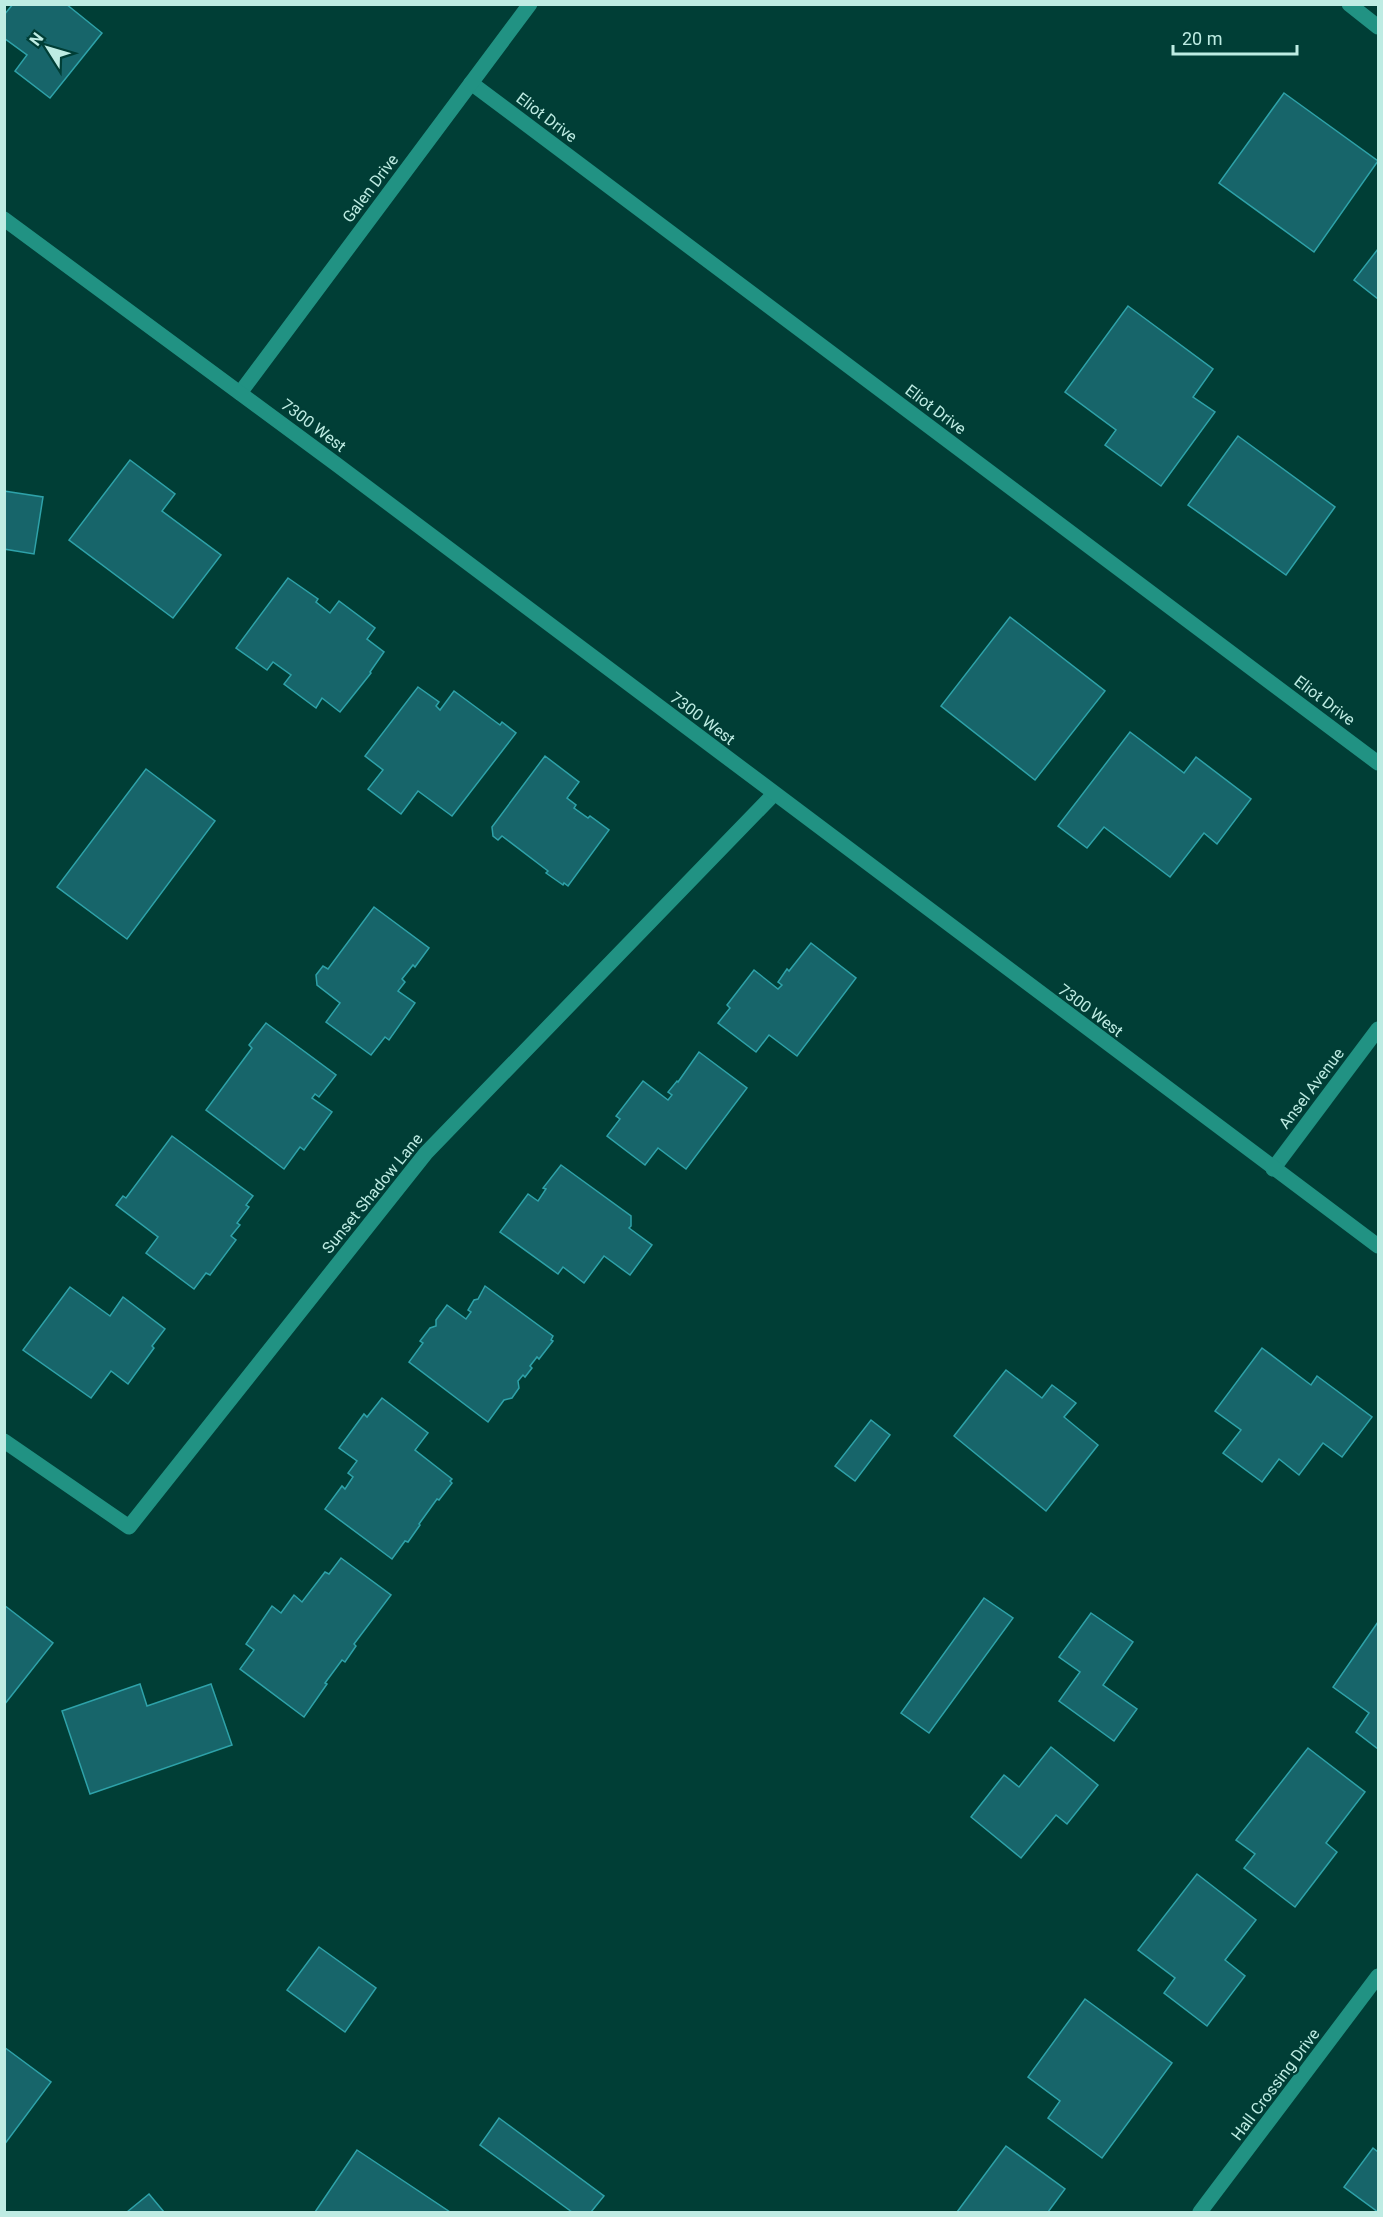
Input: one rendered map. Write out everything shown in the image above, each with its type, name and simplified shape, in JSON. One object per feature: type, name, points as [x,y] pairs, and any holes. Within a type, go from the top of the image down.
[{"type":"street","name":"Galen Drive","points":[[240,393],[530,4]]},
{"type":"street","points":[[1349,4],[1378,27]]},
{"type":"street","name":"Eliot Drive","points":[[471,83],[1378,763]]},
{"type":"street","name":"7300 West","points":[[4,219],[240,393],[1378,1246]]},
{"type":"street","name":"Sunset Shadow Lane","points":[[4,1441],[129,1527],[426,1152],[774,794]]},
{"type":"street","name":"Ansel Avenue","points":[[1273,1169],[1378,1029]]},
{"type":"street","name":"Hall Crossing Drive","points":[[1200,2212],[1378,1976]]},
{"type":"building","points":[[13,4],[66,4],[102,33],[50,98],[15,71],[27,55],[4,38],[4,15]]},
{"type":"building","points":[[1284,93],[1378,161],[1314,252],[1219,183]]},
{"type":"building","points":[[1378,249],[1378,299],[1354,280]]},
{"type":"building","points":[[1128,306],[1213,369],[1193,397],[1215,412],[1161,486],[1105,445],[1116,430],[1065,392]]},
{"type":"building","points":[[1238,436],[1335,507],[1286,575],[1188,505]]},
{"type":"building","points":[[130,460],[175,494],[162,511],[221,555],[173,618],[69,540]]},
{"type":"building","points":[[4,491],[43,497],[34,554],[4,549]]},
{"type":"building","points":[[288,578],[318,599],[316,602],[330,613],[339,601],[375,628],[367,639],[384,652],[371,673],[340,712],[322,698],[316,708],[284,684],[291,675],[273,662],[267,670],[236,648]]},
{"type":"building","points":[[1010,617],[1105,691],[1035,780],[941,706]]},
{"type":"building","points":[[418,687],[439,702],[436,706],[440,710],[454,691],[500,725],[502,722],[516,733],[452,816],[418,791],[401,814],[368,789],[383,770],[365,756]]},
{"type":"building","points":[[1130,732],[1184,773],[1196,757],[1251,799],[1217,844],[1204,833],[1170,877],[1104,827],[1087,848],[1058,826]]},
{"type":"building","points":[[545,756],[579,782],[567,798],[576,805],[574,808],[609,830],[568,886],[546,873],[548,871],[502,836],[498,840],[493,836],[492,827]]},
{"type":"building","points":[[146,769],[215,821],[127,939],[57,887]]},
{"type":"building","points":[[374,907],[429,948],[415,967],[413,965],[402,979],[405,982],[398,991],[415,1003],[389,1040],[385,1037],[371,1055],[326,1022],[340,1003],[317,985],[316,975],[323,966],[328,969]]},
{"type":"building","points":[[811,943],[856,978],[797,1056],[769,1035],[756,1052],[718,1023],[730,1008],[727,1005],[754,970],[778,989],[782,985],[778,982],[787,969],[789,971]]},
{"type":"building","points":[[266,1023],[336,1075],[319,1097],[315,1094],[312,1098],[332,1112],[304,1150],[300,1147],[284,1169],[206,1110],[252,1048],[249,1045]]},
{"type":"building","points":[[699,1052],[747,1088],[686,1169],[658,1148],[645,1165],[607,1136],[620,1119],[616,1116],[643,1081],[668,1100],[672,1095],[668,1092]]},
{"type":"building","points":[[172,1136],[253,1196],[246,1205],[249,1207],[237,1223],[240,1225],[231,1236],[236,1240],[210,1275],[206,1273],[194,1289],[146,1253],[158,1237],[116,1205],[123,1196],[126,1198]]},
{"type":"building","points":[[561,1165],[631,1216],[629,1228],[652,1245],[630,1275],[604,1256],[584,1283],[563,1267],[558,1274],[500,1232],[528,1194],[538,1201],[546,1189],[543,1188]]},
{"type":"building","points":[[485,1286],[553,1336],[551,1340],[553,1341],[539,1359],[537,1357],[530,1366],[532,1368],[525,1377],[523,1375],[518,1381],[519,1388],[512,1398],[504,1400],[488,1422],[409,1362],[423,1343],[420,1341],[430,1328],[436,1326],[436,1320],[447,1305],[466,1319],[471,1312],[468,1310],[474,1300],[478,1299]]},
{"type":"building","points":[[70,1287],[110,1316],[123,1297],[165,1329],[128,1384],[111,1371],[91,1398],[23,1350]]},
{"type":"building","points":[[1262,1348],[1311,1385],[1317,1376],[1372,1417],[1342,1457],[1323,1443],[1299,1475],[1279,1459],[1262,1482],[1223,1453],[1241,1430],[1215,1411]]},
{"type":"building","points":[[1006,1370],[1042,1398],[1052,1385],[1076,1403],[1064,1417],[1098,1445],[1046,1511],[954,1436]]},
{"type":"building","points":[[382,1398],[428,1433],[415,1450],[452,1479],[450,1481],[452,1483],[439,1500],[437,1499],[408,1542],[405,1541],[392,1559],[325,1509],[342,1486],[345,1489],[353,1477],[348,1473],[357,1461],[339,1448],[364,1414],[367,1417]]},
{"type":"building","points":[[871,1420],[890,1435],[855,1481],[835,1466]]},
{"type":"building","points":[[341,1558],[391,1595],[354,1644],[356,1646],[345,1662],[342,1660],[325,1683],[327,1684],[304,1717],[240,1669],[254,1650],[246,1644],[272,1606],[281,1613],[294,1595],[302,1602],[325,1572],[329,1574]]},
{"type":"building","points":[[984,1598],[1013,1618],[929,1733],[901,1713]]},
{"type":"building","points":[[4,1605],[53,1643],[4,1705]]},
{"type":"building","points":[[1091,1613],[1133,1642],[1103,1685],[1137,1709],[1114,1741],[1059,1701],[1080,1672],[1059,1657]]},
{"type":"building","points":[[1378,1622],[1378,1749],[1356,1732],[1369,1713],[1333,1687]]},
{"type":"building","points":[[140,1684],[147,1706],[211,1684],[232,1745],[90,1794],[62,1711]]},
{"type":"building","points":[[1051,1747],[1098,1785],[1067,1824],[1056,1815],[1021,1858],[971,1817],[1004,1775],[1019,1787]]},
{"type":"building","points":[[1308,1748],[1365,1792],[1326,1843],[1337,1852],[1295,1907],[1244,1868],[1255,1854],[1236,1840]]},
{"type":"building","points":[[1197,1874],[1256,1920],[1225,1960],[1245,1976],[1207,2026],[1164,1993],[1175,1978],[1138,1950]]},
{"type":"building","points":[[319,1947],[376,1988],[345,2032],[287,1990]]},
{"type":"building","points":[[1085,1999],[1172,2063],[1102,2158],[1048,2118],[1060,2101],[1028,2077]]},
{"type":"building","points":[[4,2047],[51,2082],[4,2145]]},
{"type":"building","points":[[499,2118],[604,2196],[591,2212],[572,2212],[480,2145]]},
{"type":"building","points":[[1006,2146],[1065,2189],[1048,2212],[957,2212]]},
{"type":"building","points":[[1373,2148],[1378,2152],[1378,2212],[1344,2187]]},
{"type":"building","points":[[357,2150],[450,2212],[315,2212]]},
{"type":"building","points":[[149,2194],[164,2212],[127,2212]]}]
